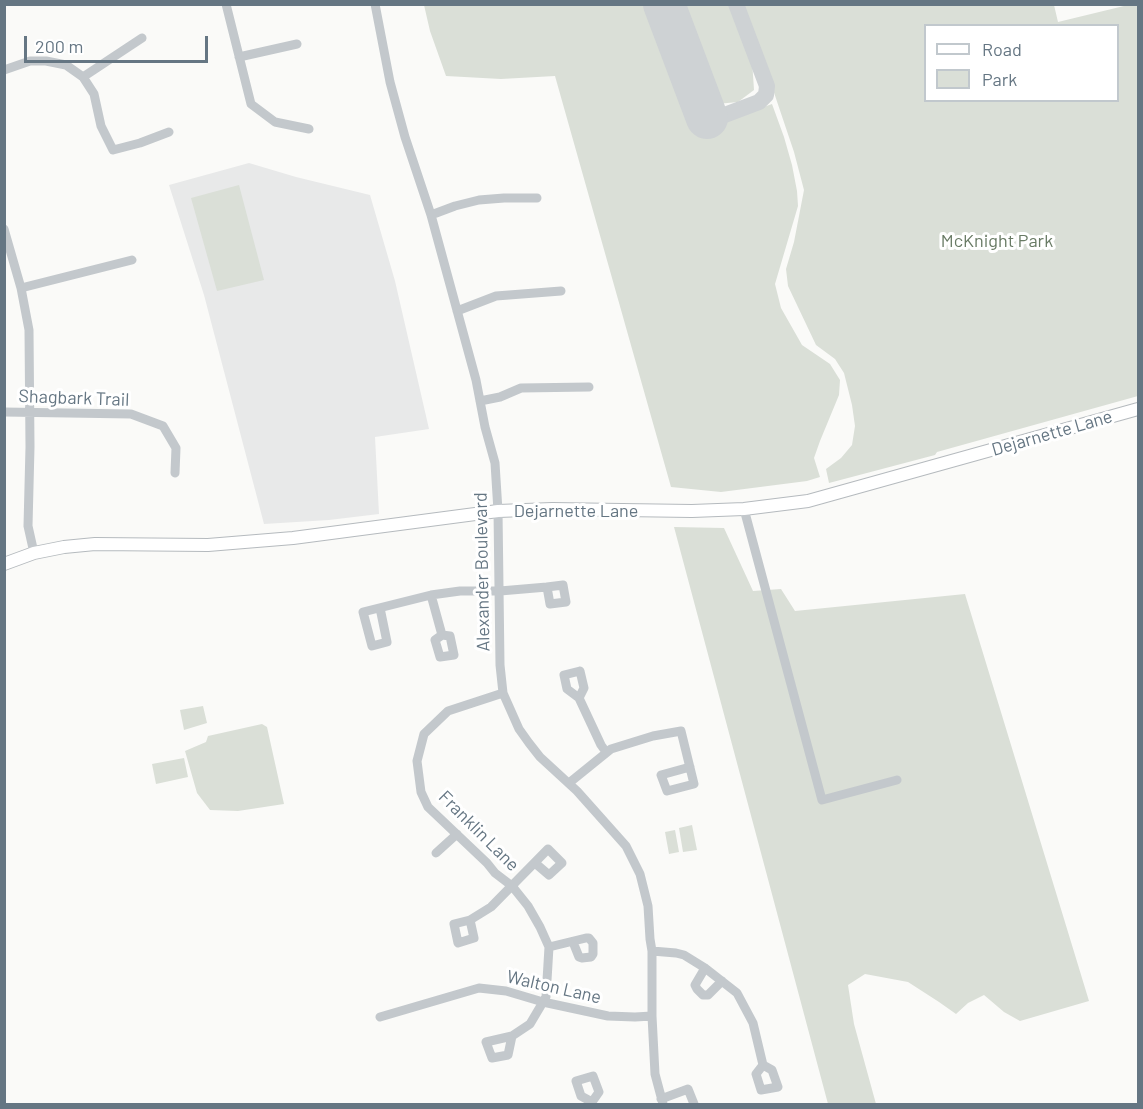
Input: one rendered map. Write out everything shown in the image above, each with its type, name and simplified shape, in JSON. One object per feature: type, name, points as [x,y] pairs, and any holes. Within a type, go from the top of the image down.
[{"type":"main road","name":"Dejarnette Lane","points":[[4,564],[34,553],[64,547],[95,544],[207,545],[293,538],[498,511],[552,509],[692,511],[744,509],[808,501],[1138,409]]},
{"type":"street","points":[[226,4],[251,104],[275,122],[309,129]]},
{"type":"street","name":"Alexander Boulevard","points":[[375,4],[390,82],[405,137],[431,215],[476,380],[495,463],[500,591],[500,665],[503,693],[519,729],[529,743],[626,846],[640,874],[648,906],[652,951],[655,1074],[662,1102]]},
{"type":"street","points":[[83,77],[142,38]]},
{"type":"street","points":[[239,57],[297,44]]},
{"type":"street","points":[[4,70],[30,61],[46,61],[66,65],[83,77],[94,94],[101,126],[113,150],[169,132]]},
{"type":"street","points":[[431,215],[479,200],[537,198]]},
{"type":"street","points":[[4,229],[21,288],[29,330],[28,526],[34,553]]},
{"type":"street","points":[[21,288],[132,260]]},
{"type":"street","points":[[457,311],[496,296],[561,291]]},
{"type":"street","points":[[480,401],[500,397],[521,388],[589,387]]},
{"type":"street","name":"Shagbark Trail","points":[[4,412],[131,414],[163,426],[176,448],[175,472]]},
{"type":"street","points":[[744,509],[822,800],[897,780]]},
{"type":"street","points":[[380,608],[431,595],[460,591],[500,591],[547,587]]},
{"type":"street","points":[[431,595],[442,635]]},
{"type":"street","name":"Franklin Lane","points":[[503,693],[448,711],[424,734],[417,761],[421,792],[428,807],[495,873],[513,886],[528,906],[549,947],[545,999]]},
{"type":"street","points":[[579,698],[606,752]]},
{"type":"street","points":[[569,783],[612,749],[653,736],[681,731],[690,767]]},
{"type":"street","points":[[436,853],[457,834]]},
{"type":"street","points":[[470,920],[491,907],[535,863]]},
{"type":"street","points":[[549,947],[573,942]]},
{"type":"street","points":[[652,951],[684,955],[705,968],[736,993],[753,1023],[763,1065]]},
{"type":"street","points":[[705,968],[695,985],[703,995],[708,995],[722,981]]},
{"type":"street","name":"Walton Lane","points":[[380,1017],[479,988],[545,999],[608,1016],[652,1016]]},
{"type":"street","points":[[512,1036],[530,1024],[545,999]]},
{"type":"street","points":[[662,1102],[688,1089],[694,1104]]},
{"type":"shaded area","points":[[249,163],[370,195],[395,281],[429,429],[375,437],[379,514],[264,524],[204,295],[169,185]]},
{"type":"green space","points":[[424,5],[650,5],[697,131],[772,104],[792,165],[798,206],[775,284],[781,308],[802,345],[830,364],[840,380],[839,395],[814,458],[820,477],[807,481],[721,492],[671,487],[555,76],[501,79],[446,76],[430,31]]},
{"type":"green space","points":[[679,5],[731,5],[752,60],[754,90],[738,102],[717,104]]},
{"type":"green space","name":"McKnight Park","points":[[743,5],[1054,5],[1058,22],[1128,5],[1138,5],[1138,396],[829,483],[826,469],[841,458],[852,445],[855,426],[844,373],[835,359],[816,345],[788,286],[786,269],[794,242],[804,190],[794,152]]},
{"type":"green space","points":[[239,185],[264,280],[217,291],[191,198]]},
{"type":"green space","points":[[674,527],[724,528],[753,591],[781,589],[795,611],[965,594],[1089,1001],[1020,1021],[1004,1012],[984,995],[968,1003],[956,1014],[908,982],[865,974],[848,985],[854,1024],[876,1104],[828,1104]]},
{"type":"green space","points":[[203,706],[207,723],[184,730],[180,710]]},
{"type":"green space","points":[[262,724],[267,727],[284,804],[238,811],[210,810],[197,793],[185,751],[206,742],[208,736]]},
{"type":"green space","points":[[184,758],[188,777],[156,784],[152,764]]},
{"type":"green space","points":[[692,825],[697,850],[683,852],[679,828]]},
{"type":"green space","points":[[675,830],[679,852],[669,854],[665,832]]},
{"type":"taxiway","points":[[707,118],[722,116],[759,102],[766,95],[767,86],[736,4]]},
{"type":"runway","points":[[664,4],[707,118]]}]
